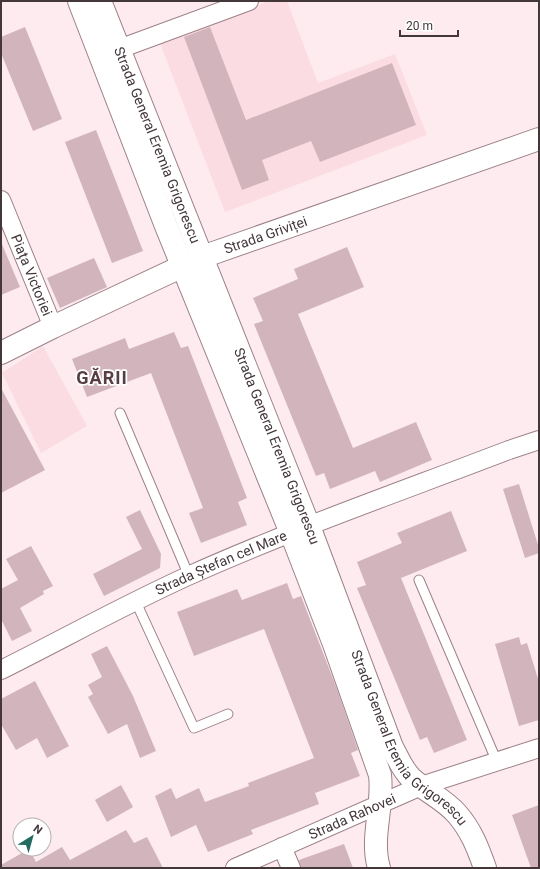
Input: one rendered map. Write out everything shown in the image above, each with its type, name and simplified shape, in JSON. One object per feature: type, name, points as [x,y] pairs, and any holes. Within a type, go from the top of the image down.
[{"type":"street","name":"Strada General Eremia Grigorescu","points":[[79,1],[182,266],[300,529],[392,747],[401,765],[410,777],[456,813],[466,826],[485,868]]},
{"type":"street","name":"Strada General Eremia Grigorescu","points":[[100,1],[202,257],[300,529],[334,644],[380,774],[381,803],[375,846],[379,868]]},
{"type":"street","points":[[120,49],[249,1]]},
{"type":"street","name":"Strada Griviței","points":[[1,353],[52,327],[202,257],[539,139]]},
{"type":"street","name":"Piața Victoriei","points":[[1,200],[52,327]]},
{"type":"street","name":"Strada Ștefan cel Mare","points":[[1,670],[135,600],[189,576],[300,529],[539,440]]},
{"type":"street","name":"Strada Rahovei","points":[[235,868],[421,786],[539,748]]},
{"type":"street","points":[[282,847],[291,868]]},
{"type":"lane","points":[[120,413],[189,576]]},
{"type":"lane","points":[[419,580],[497,762]]},
{"type":"lane","points":[[135,600],[194,728],[228,714]]},
{"type":"shaded area","points":[[269,1],[287,1],[318,83],[395,54],[427,135],[225,212],[160,43]]},
{"type":"shaded area","points":[[43,346],[87,426],[41,453],[2,373]]},
{"type":"building","points":[[25,27],[62,119],[33,131],[1,53],[1,37]]},
{"type":"building","points":[[210,27],[246,120],[392,63],[416,125],[320,162],[311,141],[262,160],[269,180],[242,190],[184,37]]},
{"type":"building","points":[[96,130],[143,251],[112,263],[65,142]]},
{"type":"building","points":[[1,242],[20,287],[1,295]]},
{"type":"building","points":[[347,247],[364,287],[298,314],[353,448],[416,422],[432,460],[380,482],[375,471],[330,489],[324,473],[316,476],[254,324],[263,321],[253,298],[298,279],[294,269]]},
{"type":"building","points":[[94,258],[107,287],[60,308],[47,278]]},
{"type":"building","points":[[174,332],[181,348],[188,346],[247,498],[238,502],[247,525],[201,543],[189,513],[203,508],[151,373],[87,397],[72,359],[125,338],[129,349]]},
{"type":"building","points":[[1,388],[45,470],[1,493]]},
{"type":"building","points":[[519,484],[539,548],[539,553],[525,558],[503,489]]},
{"type":"building","points":[[140,510],[161,554],[160,568],[104,596],[93,574],[142,549],[126,517]]},
{"type":"building","points":[[451,511],[467,551],[401,578],[467,740],[434,753],[427,737],[420,740],[357,588],[366,585],[357,562],[402,543],[397,533]]},
{"type":"building","points":[[31,546],[53,586],[43,591],[44,594],[20,608],[32,631],[12,641],[1,619],[1,589],[18,580],[6,559]]},
{"type":"building","points":[[287,583],[293,599],[301,596],[337,689],[358,750],[351,753],[360,776],[315,793],[319,804],[251,830],[253,834],[208,852],[196,825],[171,837],[155,796],[171,788],[176,799],[199,788],[205,802],[249,786],[248,783],[314,758],[264,629],[194,656],[177,612],[237,589],[242,600]]},
{"type":"building","points":[[519,637],[521,645],[527,643],[539,682],[539,720],[519,726],[495,644]]},
{"type":"building","points":[[107,646],[133,696],[156,751],[140,758],[127,724],[108,734],[88,697],[93,694],[88,685],[102,677],[91,654]]},
{"type":"building","points":[[35,681],[69,746],[47,758],[37,738],[16,750],[1,724],[1,699]]},
{"type":"building","points":[[121,785],[133,807],[107,822],[95,800]]},
{"type":"building","points":[[539,805],[539,868],[531,868],[512,815]]},
{"type":"building","points":[[126,830],[134,843],[147,837],[163,868],[1,868],[1,865],[15,857],[33,857],[36,862],[45,857],[52,857],[52,853],[62,847],[70,860]]},
{"type":"building","points":[[344,844],[353,868],[301,868],[299,860]]},
{"type":"district","name":"GĂRII","points":[[102,377]]}]
